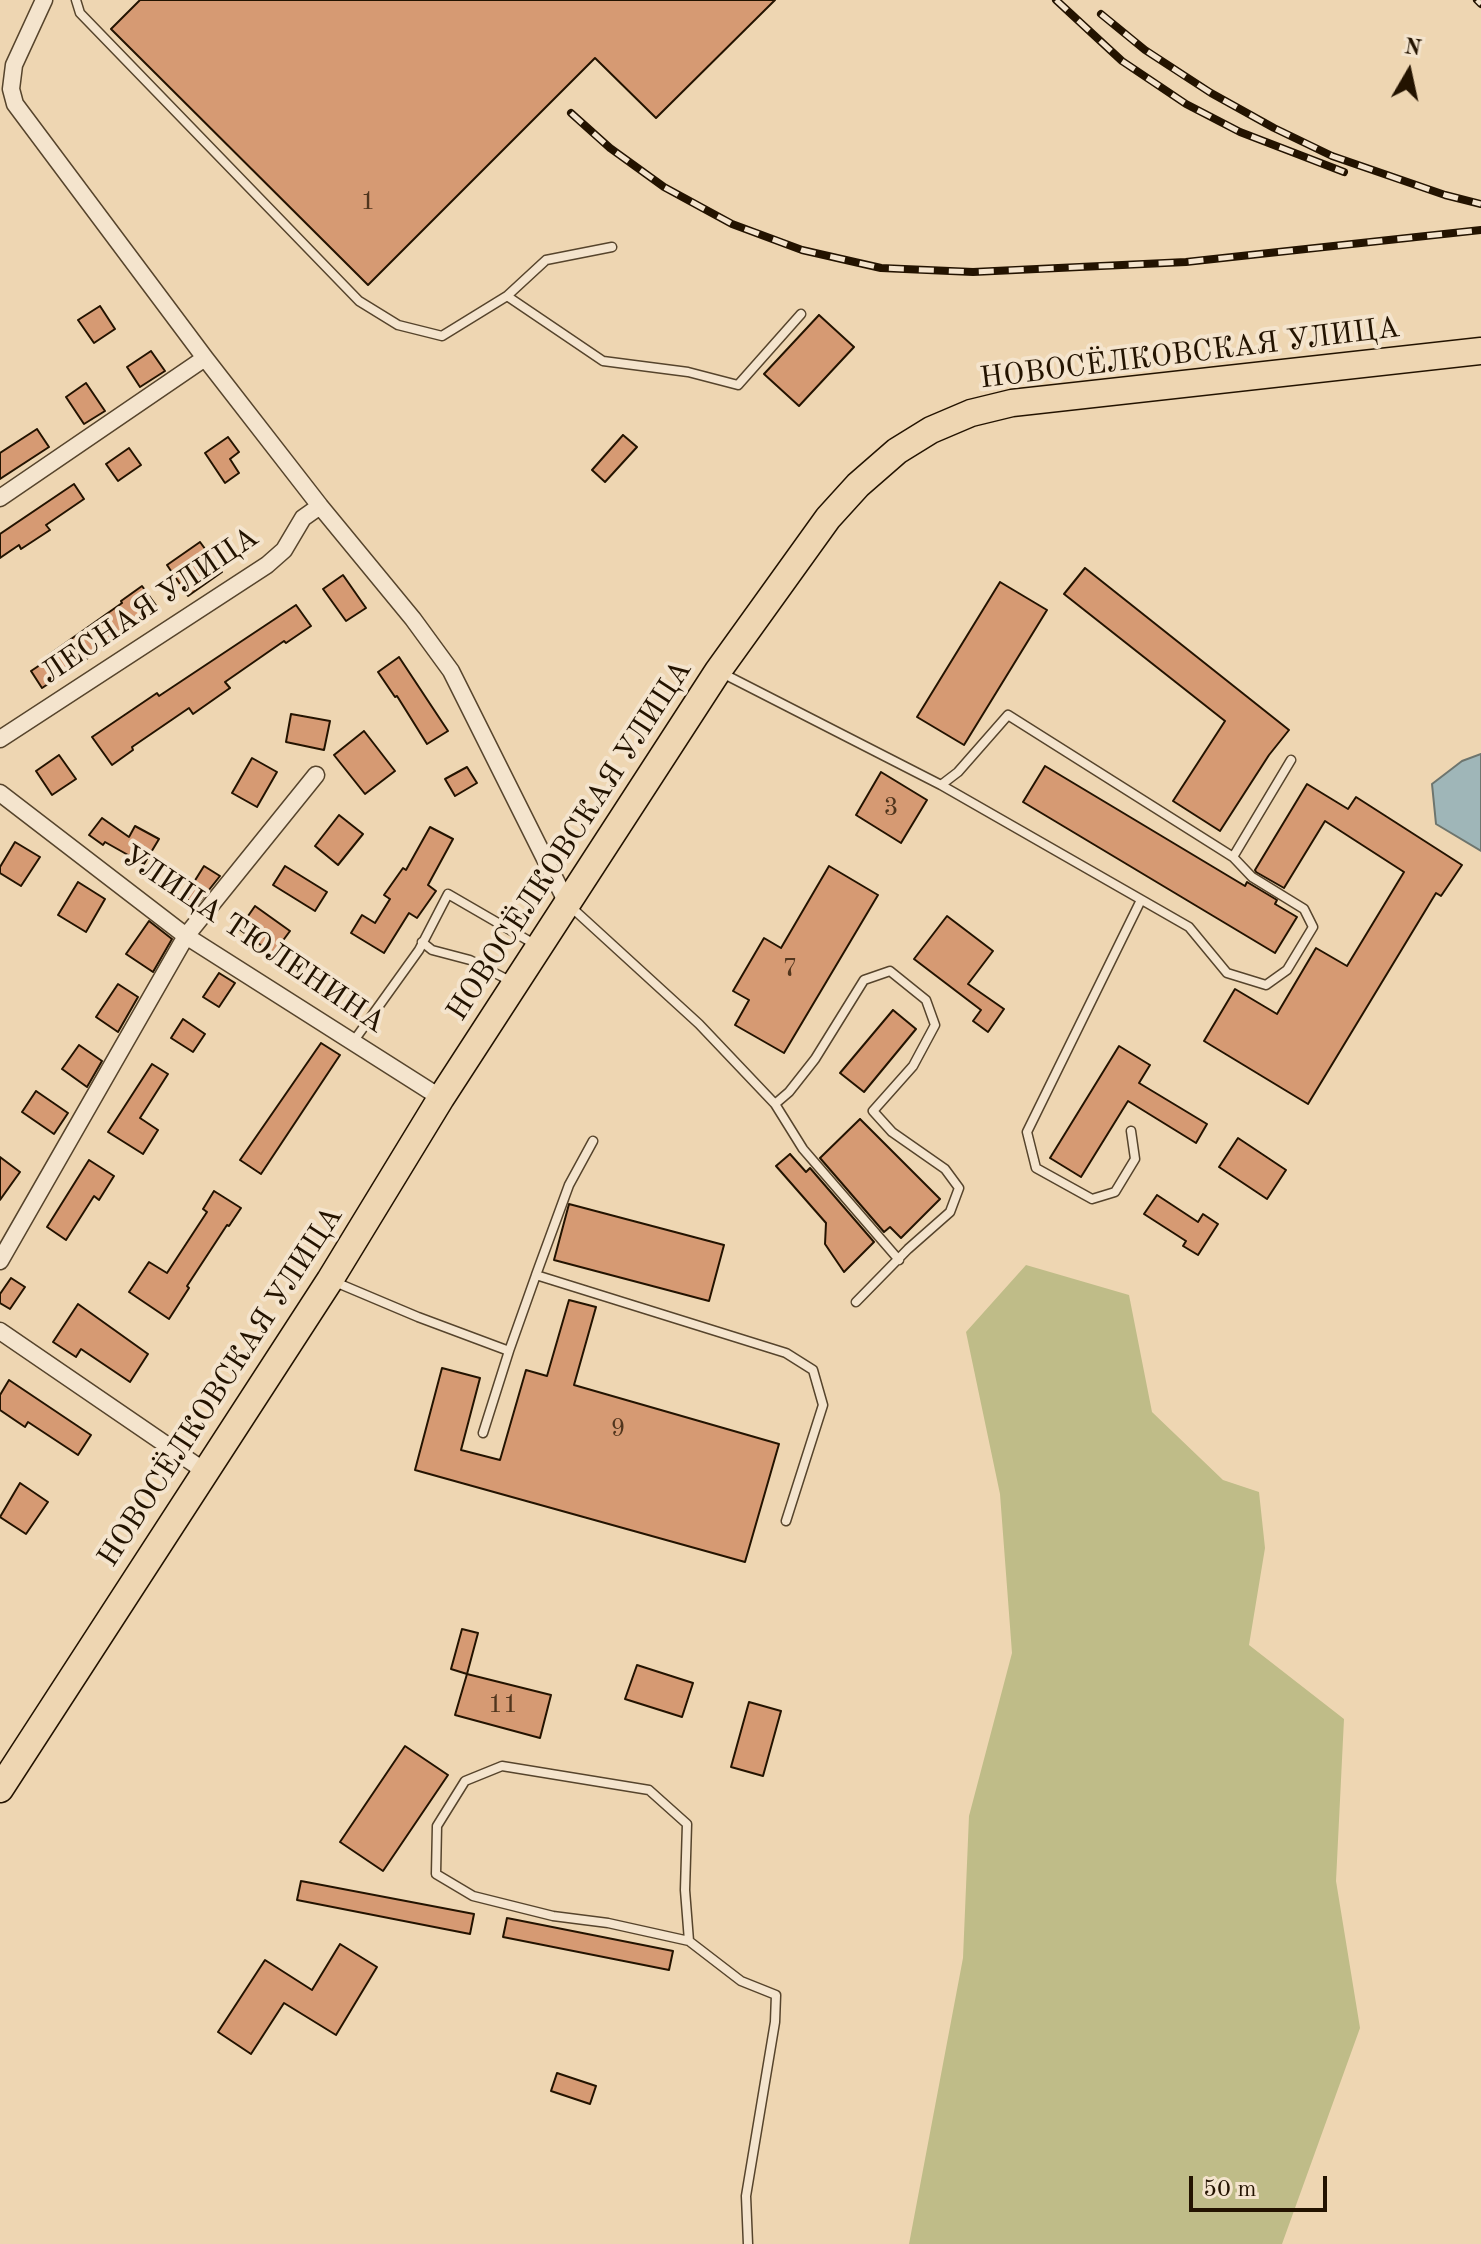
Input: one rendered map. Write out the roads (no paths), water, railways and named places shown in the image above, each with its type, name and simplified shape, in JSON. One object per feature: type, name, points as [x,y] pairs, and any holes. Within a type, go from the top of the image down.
[{"type":"main road","name":"НОВОСЁЛКОВСКАЯ УЛИЦА","points":[[0,1789],[330,1280],[441,1098],[718,671],[828,518],[858,485],[897,451],[931,430],[971,413],[1012,403],[1481,351]]},
{"type":"street","points":[[44,0],[14,65],[11,89],[15,104],[205,358],[451,671],[567,903]]},
{"type":"street","points":[[0,498],[205,358]]},
{"type":"street","name":"ЛЕСНАЯ УЛИЦА","points":[[0,739],[267,565],[284,550],[303,518],[320,506]]},
{"type":"street","points":[[0,1261],[186,936],[316,775]]},
{"type":"street","name":"УЛИЦА ТЮЛЕНИНА","points":[[0,793],[186,936],[441,1098]]},
{"type":"street","points":[[0,1331],[206,1472]]},
{"type":"lane","points":[[76,0],[80,13],[359,301],[398,325],[442,336],[507,296],[546,260],[612,247]]},
{"type":"lane","points":[[507,296],[603,361],[688,372],[738,385],[801,314]]},
{"type":"lane","points":[[718,671],[941,785],[1189,927],[1227,973],[1266,985],[1287,970],[1313,927],[1304,909],[1252,877],[1233,857],[1008,715],[958,772],[941,785]]},
{"type":"lane","points":[[1233,857],[1291,760]]},
{"type":"lane","points":[[353,1042],[422,942],[448,894],[539,947]]},
{"type":"lane","points":[[1131,1131],[1135,1159],[1115,1192],[1092,1199],[1036,1168],[1027,1132],[1141,900]]},
{"type":"lane","points":[[567,903],[699,1024],[775,1104],[803,1149],[899,1260]]},
{"type":"lane","points":[[422,942],[432,950],[470,960],[515,983]]},
{"type":"lane","points":[[775,1104],[789,1092],[815,1059],[864,980],[890,971],[926,1000],[935,1025],[913,1066],[873,1111],[892,1132],[945,1169],[959,1188],[950,1212],[856,1302]]},
{"type":"lane","points":[[483,1433],[569,1185],[593,1141]]},
{"type":"lane","points":[[536,1275],[786,1353],[813,1370],[823,1405],[786,1521]]},
{"type":"lane","points":[[330,1280],[509,1351]]},
{"type":"lane","points":[[689,1941],[685,1890],[687,1824],[649,1790],[502,1766],[465,1781],[437,1826],[436,1874],[473,1896],[553,1916],[608,1923],[689,1941],[741,1981],[776,1995],[775,2022],[746,2196],[748,2244]]},
{"type":"water","points":[[1481,754],[1481,851],[1436,824],[1432,784],[1462,761]]},
{"type":"railway","points":[[1056,0],[1122,61],[1186,104],[1240,132],[1344,172]]},
{"type":"railway","points":[[1477,0],[1481,4]]},
{"type":"railway","points":[[1101,14],[1145,50],[1211,93],[1274,128],[1332,156],[1445,195],[1481,204]]},
{"type":"railway","points":[[571,113],[610,148],[664,187],[732,224],[802,250],[881,268],[973,272],[1186,262],[1481,230]]}]
